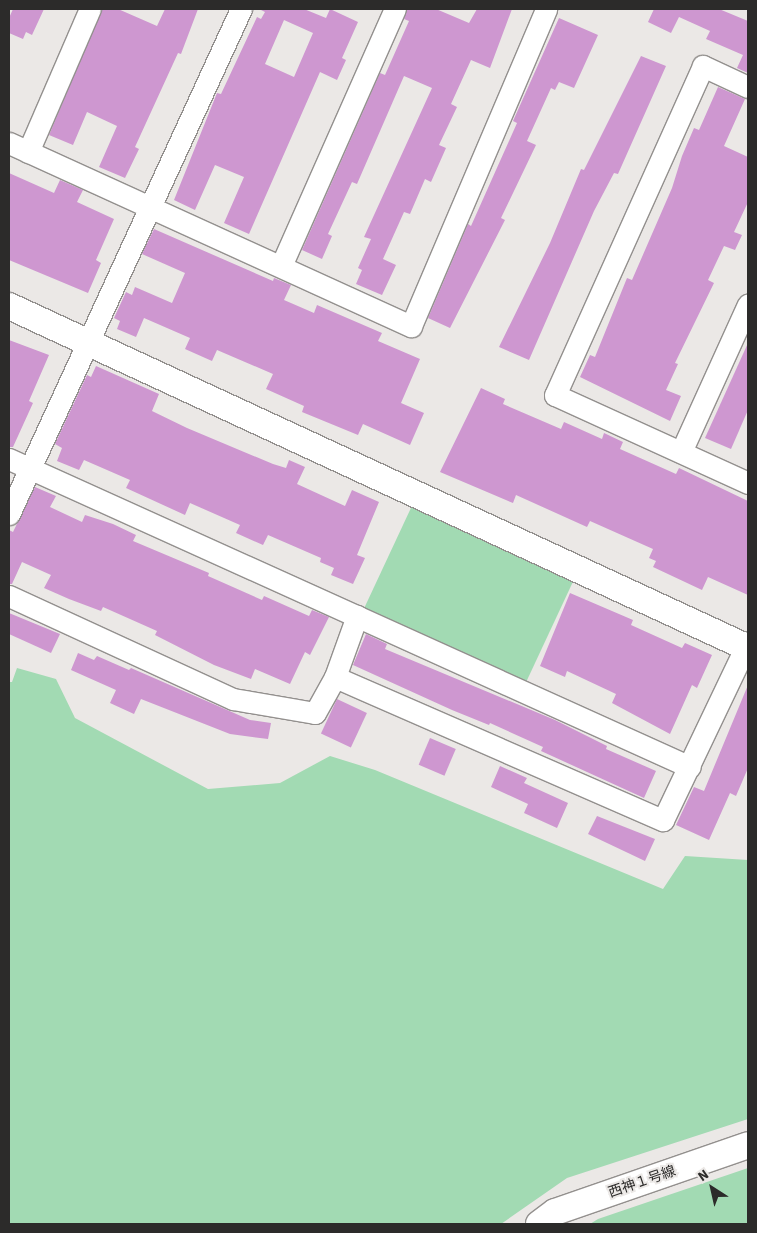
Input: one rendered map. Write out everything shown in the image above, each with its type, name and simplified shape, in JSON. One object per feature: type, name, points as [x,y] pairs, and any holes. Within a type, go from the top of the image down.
[{"type":"street","points":[[28,152],[90,9]]},
{"type":"street","points":[[9,514],[28,468],[89,343],[241,9]]},
{"type":"street","points":[[281,266],[395,9]]},
{"type":"street","points":[[9,144],[150,206],[411,326],[546,9]]},
{"type":"street","points":[[748,87],[703,66],[555,395],[748,483]]},
{"type":"street","points":[[681,452],[748,304]]},
{"type":"street","points":[[9,306],[748,646],[663,820],[335,677]]},
{"type":"street","points":[[9,459],[690,767]]},
{"type":"street","points":[[9,596],[233,698],[315,713],[335,677],[357,616]]},
{"type":"street","name":"西神１号線","points":[[539,1224],[555,1212],[748,1145]]},
{"type":"green space","points":[[417,495],[578,570],[521,693],[360,617]]},
{"type":"green space","points":[[17,668],[56,679],[75,718],[208,789],[280,783],[330,756],[375,770],[663,889],[685,856],[748,860],[748,1119],[567,1178],[501,1224],[9,1224],[9,682],[12,682]]},
{"type":"green space","points":[[748,1168],[748,1224],[590,1224],[598,1219]]},
{"type":"building","points":[[13,9],[44,9],[32,35],[26,32],[23,39],[9,33],[9,18]]},
{"type":"building","points":[[102,9],[118,9],[157,26],[165,9],[198,9],[181,54],[178,53],[135,147],[139,149],[125,178],[99,167],[117,126],[87,112],[73,145],[49,135]]},
{"type":"building","points":[[259,9],[304,9],[326,18],[330,9],[358,22],[342,58],[346,60],[337,80],[320,72],[249,234],[224,223],[244,177],[215,165],[195,210],[174,200],[217,93],[221,94],[257,17],[261,19],[265,12]],"holes":[[[284,20],[313,33],[294,77],[265,64]]]},
{"type":"building","points":[[407,9],[436,9],[469,23],[477,9],[512,9],[490,68],[471,60],[451,104],[457,107],[439,145],[446,148],[431,182],[425,179],[410,214],[404,212],[383,259],[396,265],[382,295],[356,284],[362,270],[358,268],[371,239],[364,237],[432,88],[404,76],[357,184],[352,182],[328,234],[332,236],[322,259],[302,250],[380,73],[385,75],[409,21],[404,19]]},
{"type":"building","points":[[654,9],[719,9],[748,21],[748,73],[737,68],[743,55],[706,39],[710,31],[679,17],[671,33],[648,22]]},
{"type":"building","points":[[559,18],[598,35],[574,88],[559,82],[555,90],[551,88],[527,141],[536,145],[501,218],[505,220],[450,328],[428,318],[468,224],[471,226],[517,123],[513,121]]},
{"type":"building","points":[[641,56],[666,66],[618,174],[614,173],[594,211],[529,360],[499,347],[550,243],[581,169],[584,170]]},
{"type":"building","points":[[718,87],[745,99],[724,146],[748,157],[748,202],[734,232],[742,235],[735,250],[724,246],[708,280],[714,283],[675,363],[678,364],[666,390],[681,396],[670,421],[580,377],[590,355],[595,357],[627,278],[632,280],[672,188],[682,156],[694,128],[699,130]]},
{"type":"building","points":[[9,173],[54,193],[60,180],[83,190],[77,202],[114,219],[96,260],[101,263],[88,293],[9,260]]},
{"type":"building","points":[[154,229],[273,281],[274,278],[291,285],[284,300],[314,313],[317,305],[382,333],[378,341],[420,359],[401,403],[424,413],[410,445],[363,424],[358,435],[302,412],[304,406],[266,389],[273,374],[217,350],[212,361],[185,349],[190,338],[144,318],[136,337],[117,329],[120,321],[114,318],[126,292],[132,295],[135,287],[172,303],[185,273],[142,254]]},
{"type":"building","points":[[9,340],[49,355],[29,401],[33,403],[13,447],[9,447]]},
{"type":"building","points":[[748,343],[748,410],[731,449],[705,438]]},
{"type":"building","points":[[96,366],[159,394],[152,411],[187,428],[273,464],[286,468],[289,460],[305,467],[297,484],[345,506],[352,490],[379,502],[357,555],[365,558],[353,584],[331,575],[334,568],[320,562],[321,558],[268,535],[263,545],[236,533],[240,525],[190,503],[185,515],[126,488],[130,480],[84,460],[79,470],[57,461],[62,448],[55,444],[87,375],[91,377]]},
{"type":"building","points":[[481,388],[505,399],[503,404],[561,429],[564,422],[602,439],[604,433],[623,442],[620,449],[676,474],[679,468],[748,501],[748,595],[708,577],[702,590],[653,567],[656,561],[649,558],[653,549],[590,521],[587,527],[516,495],[513,503],[440,472]]},
{"type":"building","points":[[35,487],[56,496],[50,507],[82,522],[85,515],[113,524],[136,535],[133,541],[209,573],[208,576],[262,600],[264,596],[309,616],[312,610],[329,617],[310,655],[305,652],[290,684],[255,669],[251,679],[214,665],[155,635],[157,631],[103,607],[101,611],[44,588],[51,575],[22,562],[12,584],[9,584],[9,530],[13,532]]},
{"type":"building","points":[[570,593],[633,620],[631,625],[682,648],[685,643],[712,655],[697,688],[692,685],[670,734],[612,703],[616,694],[567,671],[565,677],[540,666]]},
{"type":"building","points":[[9,613],[60,634],[51,653],[9,634]]},
{"type":"building","points":[[366,634],[387,644],[385,649],[555,720],[607,746],[606,749],[656,771],[644,798],[541,751],[543,747],[490,723],[489,725],[452,710],[353,665]]},
{"type":"building","points":[[78,653],[94,660],[97,656],[129,670],[131,668],[250,720],[271,723],[268,739],[230,734],[141,699],[134,714],[110,703],[116,690],[71,670]]},
{"type":"building","points":[[748,685],[748,768],[736,796],[730,793],[709,840],[676,825],[694,787],[704,791]]},
{"type":"building","points":[[337,699],[367,713],[351,747],[321,733]]},
{"type":"building","points":[[430,738],[456,749],[444,776],[419,765]]},
{"type":"building","points":[[500,766],[527,778],[524,783],[568,803],[557,828],[524,813],[528,804],[491,787]]},
{"type":"building","points":[[597,816],[655,839],[645,861],[588,834]]}]
